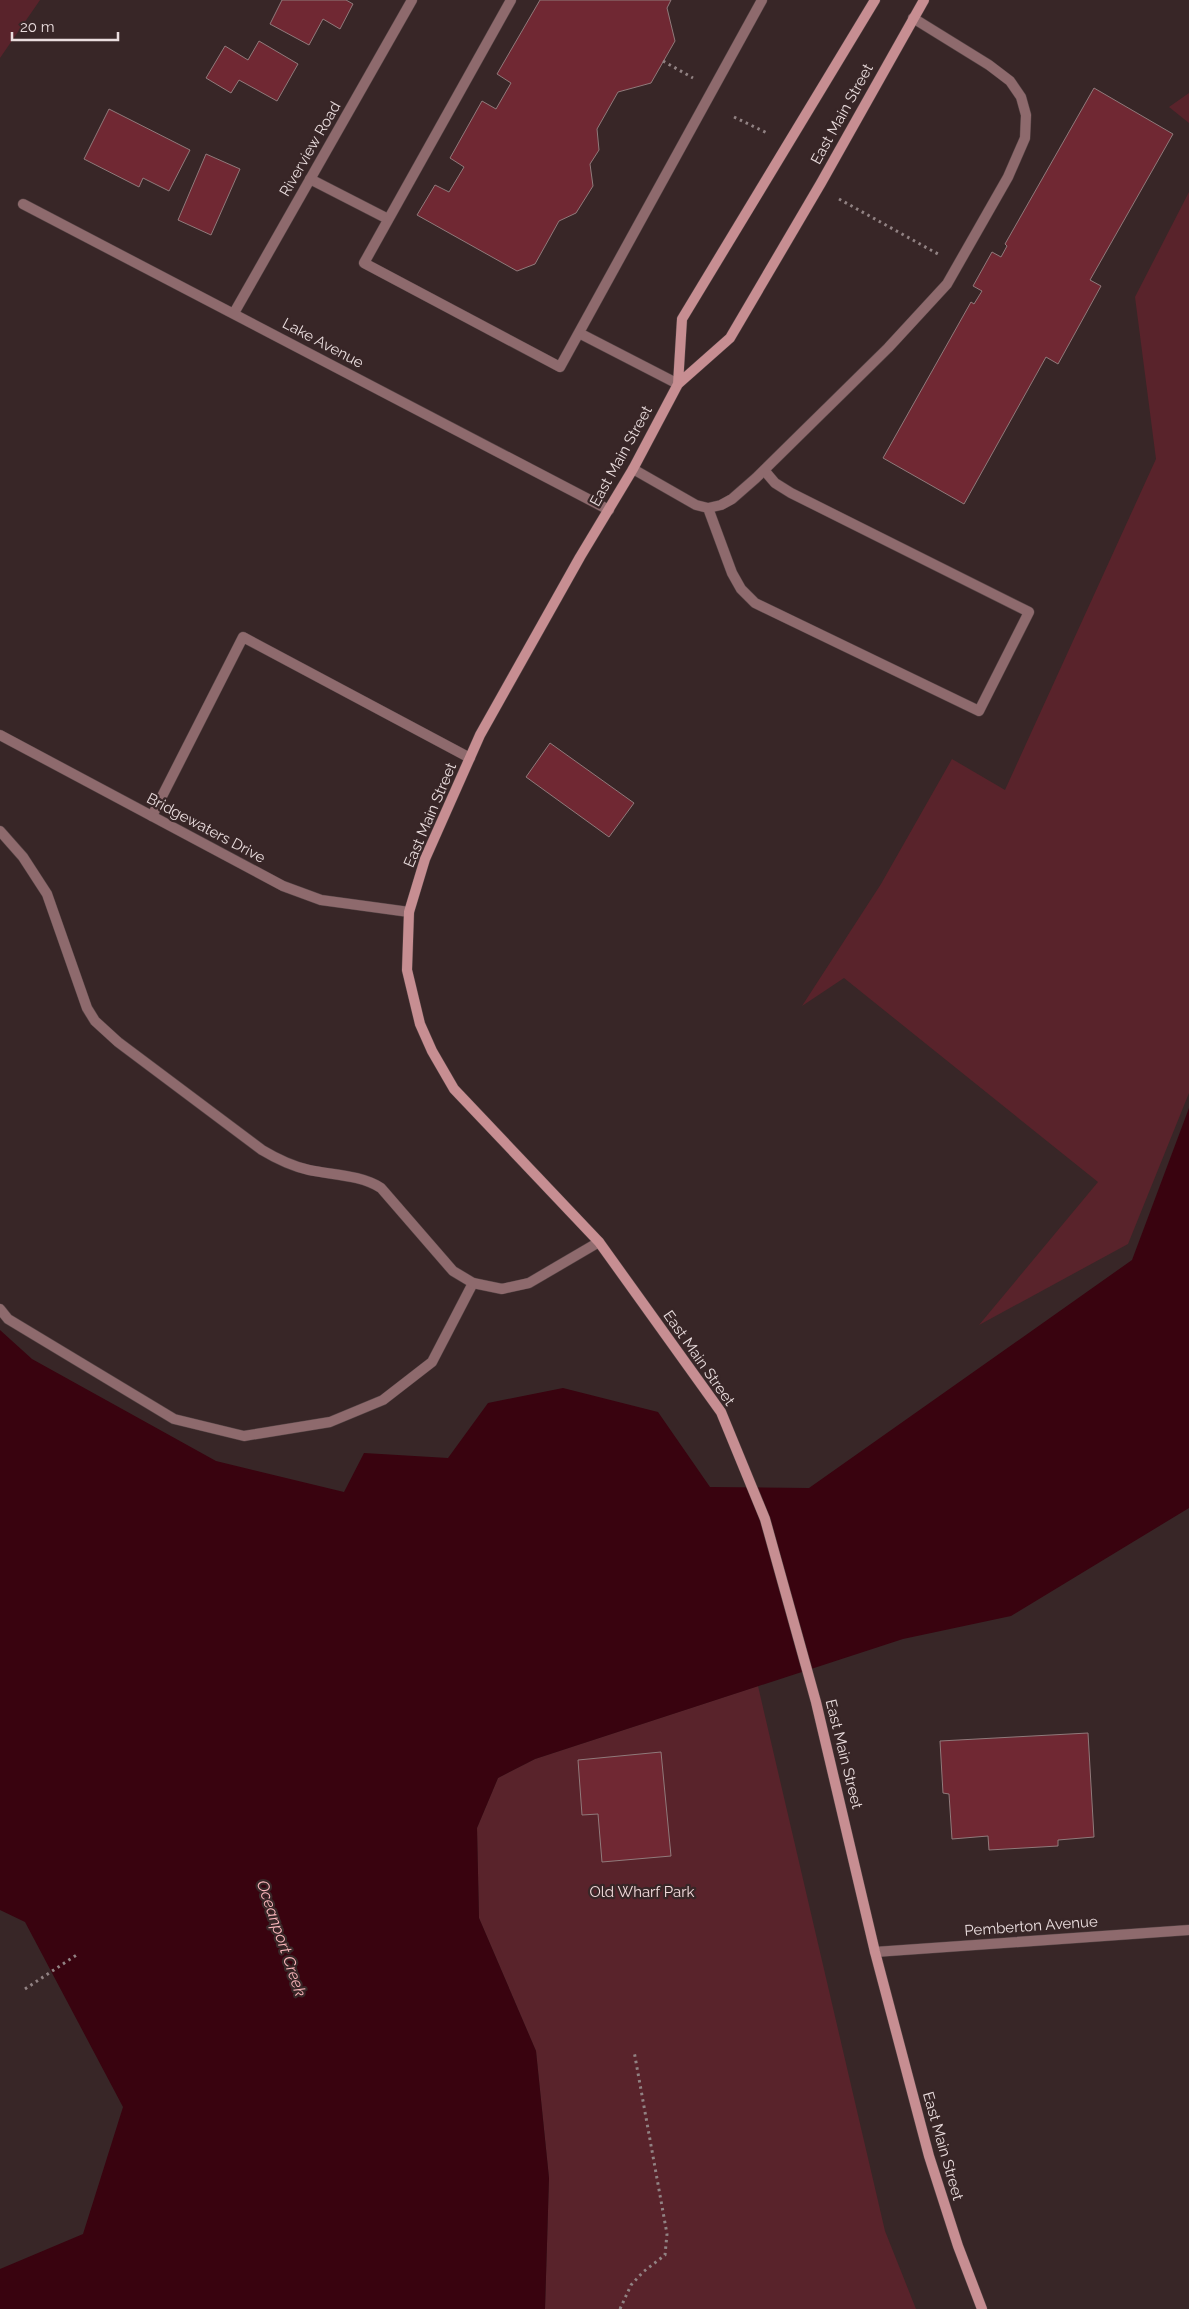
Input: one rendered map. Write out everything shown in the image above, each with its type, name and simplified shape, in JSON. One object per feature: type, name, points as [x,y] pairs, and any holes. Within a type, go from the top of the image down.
[{"type":"main road","name":"East Main Street","points":[[678,384],[682,319],[876,0]]},
{"type":"main road","name":"East Main Street","points":[[924,0],[821,183],[730,338],[678,384],[633,469],[504,693],[470,758],[425,858],[409,912],[407,970],[420,1024],[432,1051],[454,1088],[599,1242],[721,1412],[765,1519],[818,1711],[876,1952],[929,2156],[958,2246],[982,2309]]},
{"type":"street","name":"Riverview Road","points":[[234,313],[412,0]]},
{"type":"street","points":[[512,0],[364,263],[560,367],[762,0]]},
{"type":"street","points":[[633,469],[696,505],[708,508],[721,505],[732,499],[888,348],[947,284],[1008,177],[1025,138],[1026,115],[1022,97],[1010,81],[989,65],[913,18]]},
{"type":"street","points":[[310,179],[388,219]]},
{"type":"street","name":"Lake Avenue","points":[[23,204],[609,510]]},
{"type":"street","points":[[579,334],[678,384]]},
{"type":"street","points":[[708,508],[732,573],[740,589],[755,604],[979,711],[1028,612],[791,493],[775,483],[764,470]]},
{"type":"street","points":[[152,816],[243,637],[470,758]]},
{"type":"street","name":"Bridgewaters Drive","points":[[0,735],[283,886],[321,900],[409,912]]},
{"type":"street","points":[[0,831],[23,857],[47,894],[87,1008],[96,1021],[134,1054],[262,1150],[283,1162],[370,1182],[381,1188],[453,1272],[473,1283],[502,1289],[529,1283],[599,1242]]},
{"type":"street","points":[[0,1309],[8,1319],[174,1419],[244,1436],[330,1422],[383,1400],[432,1362],[473,1283]]},
{"type":"street","name":"Pemberton Avenue","points":[[876,1952],[1189,1930]]},
{"type":"path","points":[[663,62],[693,79]]},
{"type":"path","points":[[734,117],[772,136]]},
{"type":"path","points":[[833,197],[943,257]]},
{"type":"path","points":[[25,1989],[78,1954]]},
{"type":"path","points":[[620,2309],[631,2285],[643,2272],[661,2260],[665,2255],[667,2247],[667,2234],[634,2051]]},
{"type":"green space","points":[[0,0],[40,0],[0,58]]},
{"type":"green space","points":[[1189,93],[1189,123],[1169,107]]},
{"type":"green space","points":[[1189,192],[1189,1093],[1128,1244],[979,1325],[1098,1182],[844,978],[802,1006],[881,884],[952,759],[1005,790],[1156,459],[1135,297]]},
{"type":"green space","name":"Old Wharf Park","points":[[758,1686],[885,2231],[916,2309],[545,2309],[549,2178],[536,2051],[479,1918],[477,1828],[498,1778],[535,1759]]},
{"type":"water","name":"Oceanport Creek","points":[[1189,1108],[1189,1508],[1011,1616],[903,1639],[535,1759],[498,1778],[477,1828],[479,1918],[536,2051],[549,2178],[545,2309],[0,2309],[0,2269],[83,2234],[123,2107],[25,1922],[0,1910],[0,1330],[32,1359],[216,1461],[344,1492],[364,1453],[448,1458],[488,1403],[563,1388],[658,1412],[710,1487],[809,1488],[1132,1260]]},
{"type":"building","points":[[282,0],[346,0],[353,4],[340,29],[323,19],[309,45],[270,24]]},
{"type":"building","points":[[540,0],[671,0],[667,8],[675,41],[651,83],[618,92],[597,129],[599,150],[590,164],[593,186],[576,213],[559,221],[535,264],[517,271],[417,215],[435,185],[449,192],[464,167],[450,158],[482,101],[496,109],[511,83],[497,74]]},
{"type":"building","points":[[259,41],[298,64],[277,101],[239,80],[231,93],[206,78],[225,46],[248,60]]},
{"type":"building","points":[[1094,88],[1173,134],[1090,280],[1101,286],[1058,364],[1046,357],[964,504],[883,458],[971,302],[974,304],[982,291],[973,286],[992,252],[1001,257],[1007,246],[1005,244]]},
{"type":"building","points":[[109,109],[190,150],[169,191],[143,178],[139,187],[84,159]]},
{"type":"building","points":[[206,154],[240,169],[211,235],[178,220]]},
{"type":"building","points":[[550,743],[634,803],[609,837],[526,777]]},
{"type":"building","points":[[1088,1733],[1094,1837],[1058,1840],[1058,1846],[989,1850],[988,1836],[952,1839],[949,1794],[943,1793],[940,1741]]},
{"type":"building","points":[[661,1752],[671,1856],[602,1862],[598,1814],[582,1815],[578,1760]]}]
